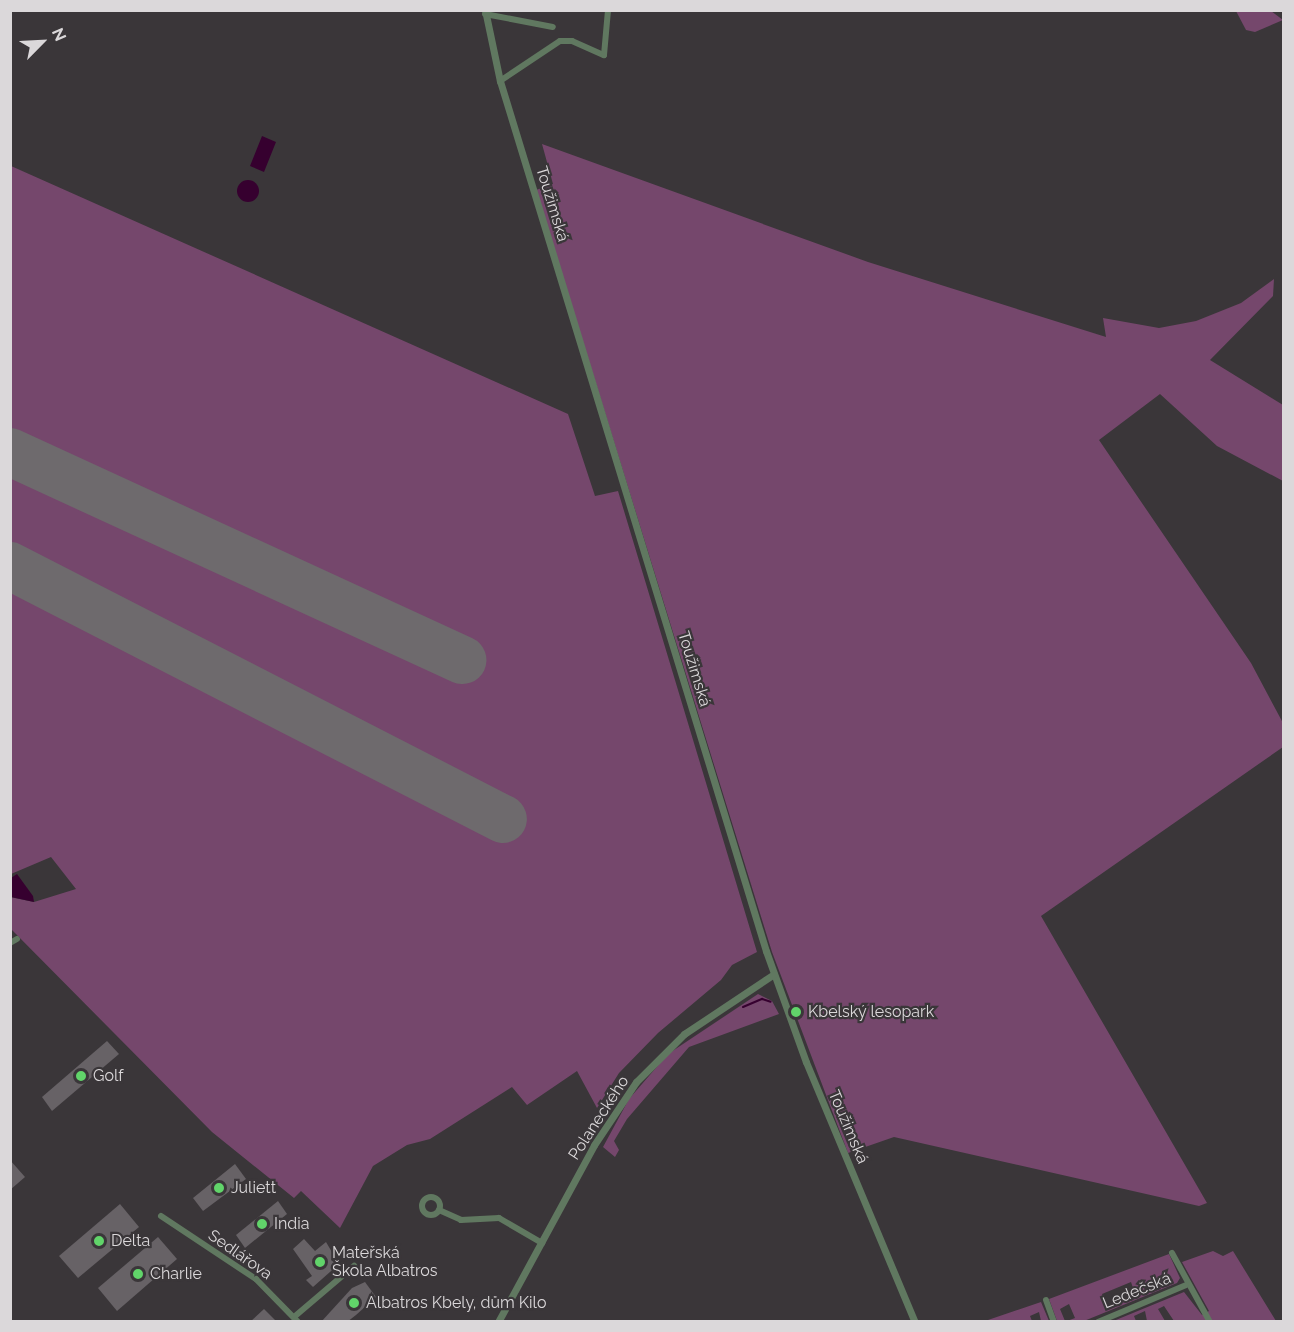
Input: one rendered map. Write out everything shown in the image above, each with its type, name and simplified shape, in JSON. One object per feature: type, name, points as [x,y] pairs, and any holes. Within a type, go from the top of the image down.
[{"type":"street","points":[[500,81],[560,41],[572,41],[604,55],[608,10]]},
{"type":"street","points":[[485,12],[553,27]]},
{"type":"street","name":"Toužimská","points":[[485,12],[500,81],[774,974],[915,1322]]},
{"type":"street","points":[[10,943],[17,939]]},
{"type":"street","name":"Polaneckého","points":[[498,1322],[611,1118],[648,1069],[706,1017],[774,974]]},
{"type":"street","points":[[439,1210],[460,1220],[499,1218],[542,1243]]},
{"type":"street","name":"Sedlářova","points":[[161,1216],[256,1279],[296,1319]]},
{"type":"street","points":[[1172,1253],[1186,1285],[1210,1322]]},
{"type":"street","points":[[296,1319],[354,1266]]},
{"type":"street","name":"Ledečská","points":[[1098,1322],[1186,1285]]},
{"type":"street","points":[[1046,1300],[1054,1322]]},
{"type":"shaded area","points":[[1236,11],[1271,11],[1283,20],[1255,32],[1246,30]]},
{"type":"shaded area","points":[[262,136],[276,142],[264,172],[250,166]]},
{"type":"shaded area","points":[[542,144],[868,262],[1106,337],[1103,318],[1159,328],[1196,321],[1241,303],[1274,279],[1273,296],[1210,360],[1283,405],[1283,481],[1217,446],[1160,394],[1099,440],[1251,663],[1283,723],[1283,747],[1041,916],[1207,1203],[1199,1206],[894,1137],[848,1153],[772,952],[536,190],[553,184]]},
{"type":"shaded area","points":[[11,166],[568,414],[595,496],[618,491],[757,952],[732,965],[721,980],[658,1033],[619,1073],[597,1108],[577,1071],[527,1105],[512,1087],[430,1139],[407,1145],[373,1166],[340,1228],[301,1191],[294,1198],[212,1132],[11,929],[10,897],[34,902],[76,889],[51,857],[11,874]]},
{"type":"shaded area","points":[[248,180],[256,183],[259,191],[256,199],[248,202],[240,199],[237,191],[240,183]]},
{"type":"shaded area","points":[[17,874],[33,896],[34,902],[11,897],[11,878]]},
{"type":"shaded area","points":[[758,994],[772,1001],[779,1014],[689,1047],[627,1119],[614,1141],[619,1150],[615,1157],[603,1147],[629,1099],[668,1054]]},
{"type":"shaded area","points":[[1213,1251],[1223,1256],[1233,1251],[1276,1321],[1174,1321],[1164,1306],[1158,1309],[1165,1321],[1147,1321],[1145,1311],[1134,1316],[1136,1321],[1111,1322],[1184,1292],[1202,1315],[1209,1311],[1182,1262]]},
{"type":"shaded area","points":[[1169,1254],[1180,1278],[1177,1283],[1084,1321],[1067,1321],[1075,1318],[1069,1304],[1060,1309],[1065,1321],[1057,1321],[1049,1299]],"holes":[[[1131,1282],[1135,1294],[1106,1306],[1102,1294]]]},
{"type":"shaded area","points":[[1041,1302],[1049,1321],[1041,1321],[1039,1312],[1030,1316],[1032,1321],[985,1321]]},
{"type":"building","name":"Golf","points":[[107,1041],[119,1054],[52,1111],[42,1097]]},
{"type":"building","points":[[10,1160],[25,1177],[10,1190]]},
{"type":"building","name":"Juliett","points":[[235,1164],[246,1179],[203,1211],[193,1198]]},
{"type":"building","name":"India","points":[[278,1201],[287,1214],[245,1248],[236,1235]]},
{"type":"building","name":"Delta","points":[[120,1204],[139,1227],[78,1278],[59,1256]]},
{"type":"building","name":"Charlie","points":[[158,1237],[177,1259],[117,1311],[98,1288]]},
{"type":"building","name":"Mateřská Škola Albatros","points":[[304,1239],[315,1251],[326,1242],[339,1264],[313,1287],[306,1280],[312,1276],[293,1249]]},
{"type":"building","name":"Albatros Kbely, dům Kilo","points":[[365,1282],[376,1297],[347,1322],[321,1322],[352,1288]]},
{"type":"building","points":[[264,1309],[277,1322],[250,1322]]},
{"type":"waterway","points":[[743,1007],[762,999],[771,1002]]},
{"type":"runway","points":[[10,452],[463,660]]},
{"type":"runway","points":[[10,566],[503,819]]},
{"type":"place","name":"Kbelský lesopark","points":[[796,1012]]},
{"type":"place","name":"Golf","points":[[81,1076]]},
{"type":"place","name":"Juliett","points":[[219,1188]]},
{"type":"place","name":"India","points":[[262,1224]]},
{"type":"place","name":"Delta","points":[[99,1241]]},
{"type":"place","name":"Mateřská Škola Albatros","points":[[320,1262]]},
{"type":"place","name":"Charlie","points":[[138,1274]]},
{"type":"place","name":"Albatros Kbely, dům Kilo","points":[[354,1303]]}]
